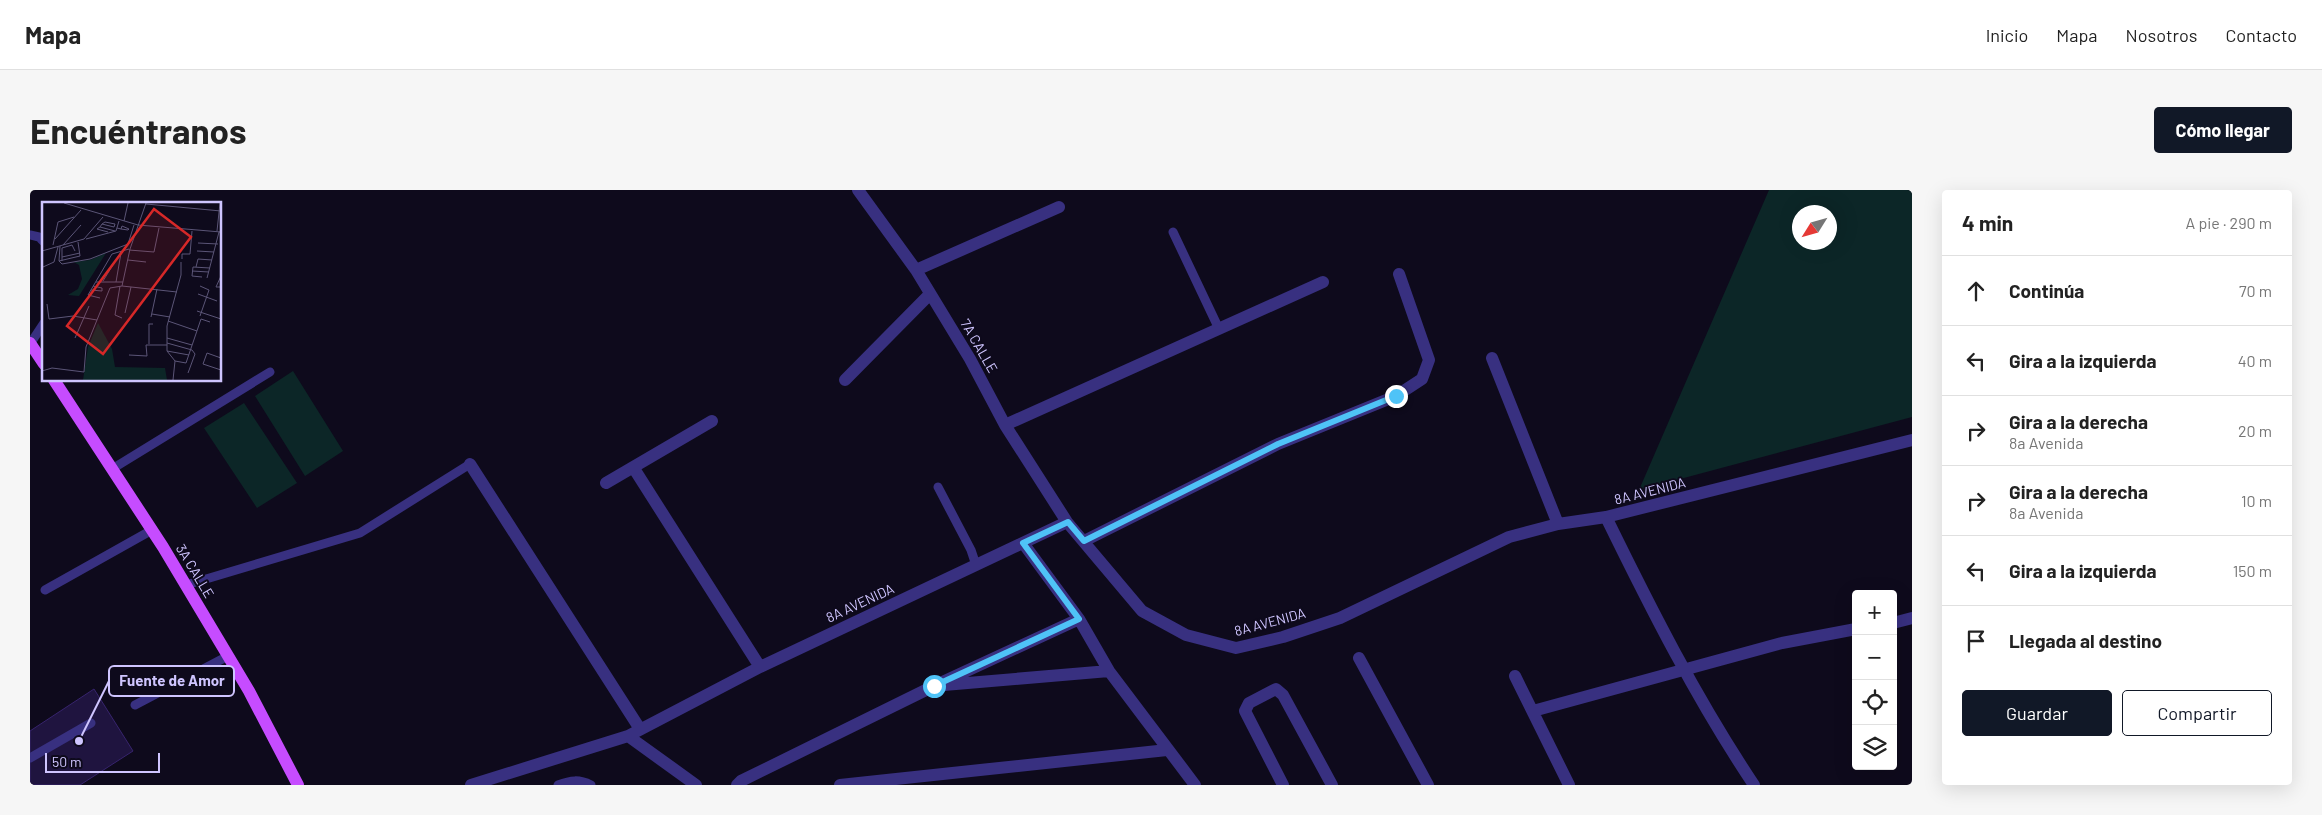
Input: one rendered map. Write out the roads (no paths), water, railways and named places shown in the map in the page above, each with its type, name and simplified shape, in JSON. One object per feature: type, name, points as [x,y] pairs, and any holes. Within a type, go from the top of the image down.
[{"type":"main road","points":[[30,344],[42,361]]},
{"type":"main road","name":"3A CALLE","points":[[55,381],[152,530],[186,586],[228,656],[298,785]]},
{"type":"street","name":"7A CALLE","points":[[858,190],[916,270],[970,359],[1005,425],[1068,522]]},
{"type":"street","points":[[916,270],[1060,207]]},
{"type":"street","points":[[1084,541],[1278,444],[1396,396],[1422,379],[1429,360],[1399,274]]},
{"type":"street","points":[[1005,425],[1323,282]]},
{"type":"street","points":[[845,380],[930,294]]},
{"type":"street","points":[[1492,358],[1558,524]]},
{"type":"street","points":[[606,482],[712,421]]},
{"type":"street","name":"8A AVENIDA","points":[[471,785],[628,736],[760,667],[1068,522],[1142,611],[1186,636],[1236,648],[1283,637],[1340,618],[1509,537],[1558,524],[1606,518],[1912,440]]},
{"type":"street","points":[[470,464],[640,729]]},
{"type":"street","points":[[633,467],[760,667]]},
{"type":"street","points":[[1606,518],[1655,617],[1685,671],[1754,785]]},
{"type":"street","points":[[1023,543],[1079,619],[1109,671],[1195,785]]},
{"type":"street","points":[[1897,622],[1912,618]]},
{"type":"street","points":[[738,785],[741,781],[934,686],[1079,619]]},
{"type":"street","points":[[1533,712],[1782,643],[1852,630]]},
{"type":"street","points":[[1359,658],[1428,785]]},
{"type":"street","points":[[983,663],[989,681]]},
{"type":"street","points":[[934,686],[1109,671]]},
{"type":"street","points":[[1516,676],[1569,785]]},
{"type":"street","points":[[1283,785],[1245,711],[1249,703],[1276,689],[1283,695],[1332,785]]},
{"type":"street","points":[[628,736],[696,785]]},
{"type":"street","points":[[840,785],[1167,750]]},
{"type":"lane","points":[[1173,232],[1219,329]]},
{"type":"lane","points":[[30,235],[39,237],[42,240]]},
{"type":"lane","points":[[30,344],[42,326]]},
{"type":"lane","points":[[112,468],[270,372]]},
{"type":"lane","points":[[186,586],[360,533],[470,464]]},
{"type":"lane","points":[[938,487],[970,550],[976,566]]},
{"type":"lane","points":[[46,590],[152,530]]},
{"type":"lane","points":[[135,705],[228,656]]},
{"type":"lane","points":[[30,758],[91,723]]},
{"type":"lane","points":[[558,785],[571,780],[581,780],[591,785]]},
{"type":"place","name":"Fuente de Amor","points":[[79,741]]}]
